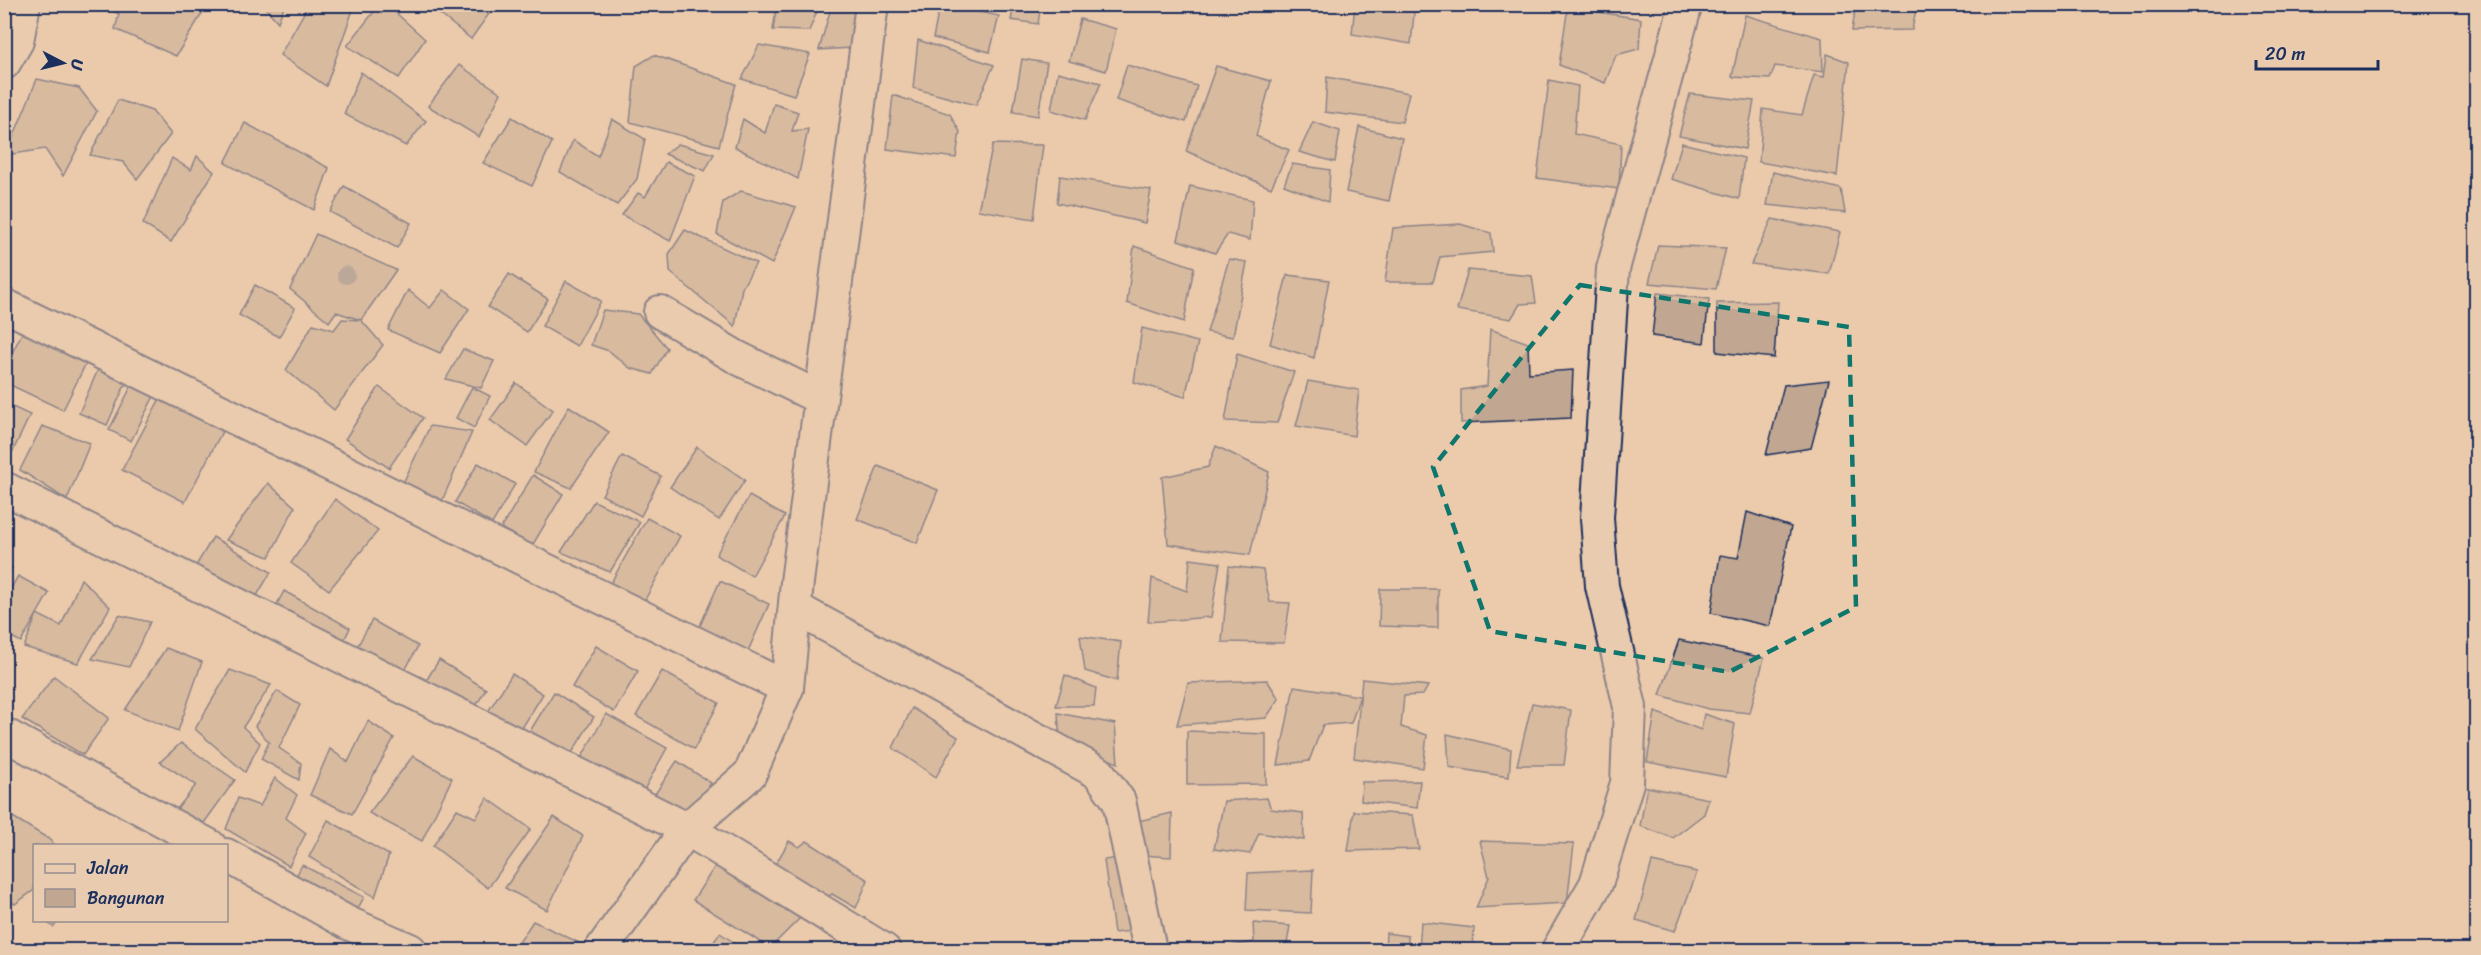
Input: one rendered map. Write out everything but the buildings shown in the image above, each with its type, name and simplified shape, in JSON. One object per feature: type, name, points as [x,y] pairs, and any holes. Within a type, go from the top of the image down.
[{"type":"street","points":[[4,63],[17,41],[24,4]]},
{"type":"street","points":[[601,951],[687,829],[750,774],[787,688],[820,398],[872,4]]},
{"type":"street","points":[[1558,951],[1596,884],[1627,783],[1630,707],[1602,586],[1597,518],[1612,281],[1686,4]]},
{"type":"street","points":[[4,305],[787,688]]},
{"type":"street","points":[[660,312],[738,358],[820,398]]},
{"type":"street","points":[[4,488],[687,829],[884,951]]},
{"type":"street","points":[[795,608],[1099,773],[1119,801],[1150,951]]},
{"type":"street","points":[[4,734],[206,844]]},
{"type":"street","points":[[228,856],[348,923],[410,951]]},
{"type":"highlighted area","points":[[1580,285],[1849,327],[1856,607],[1729,672],[1490,631],[1433,467]]}]
